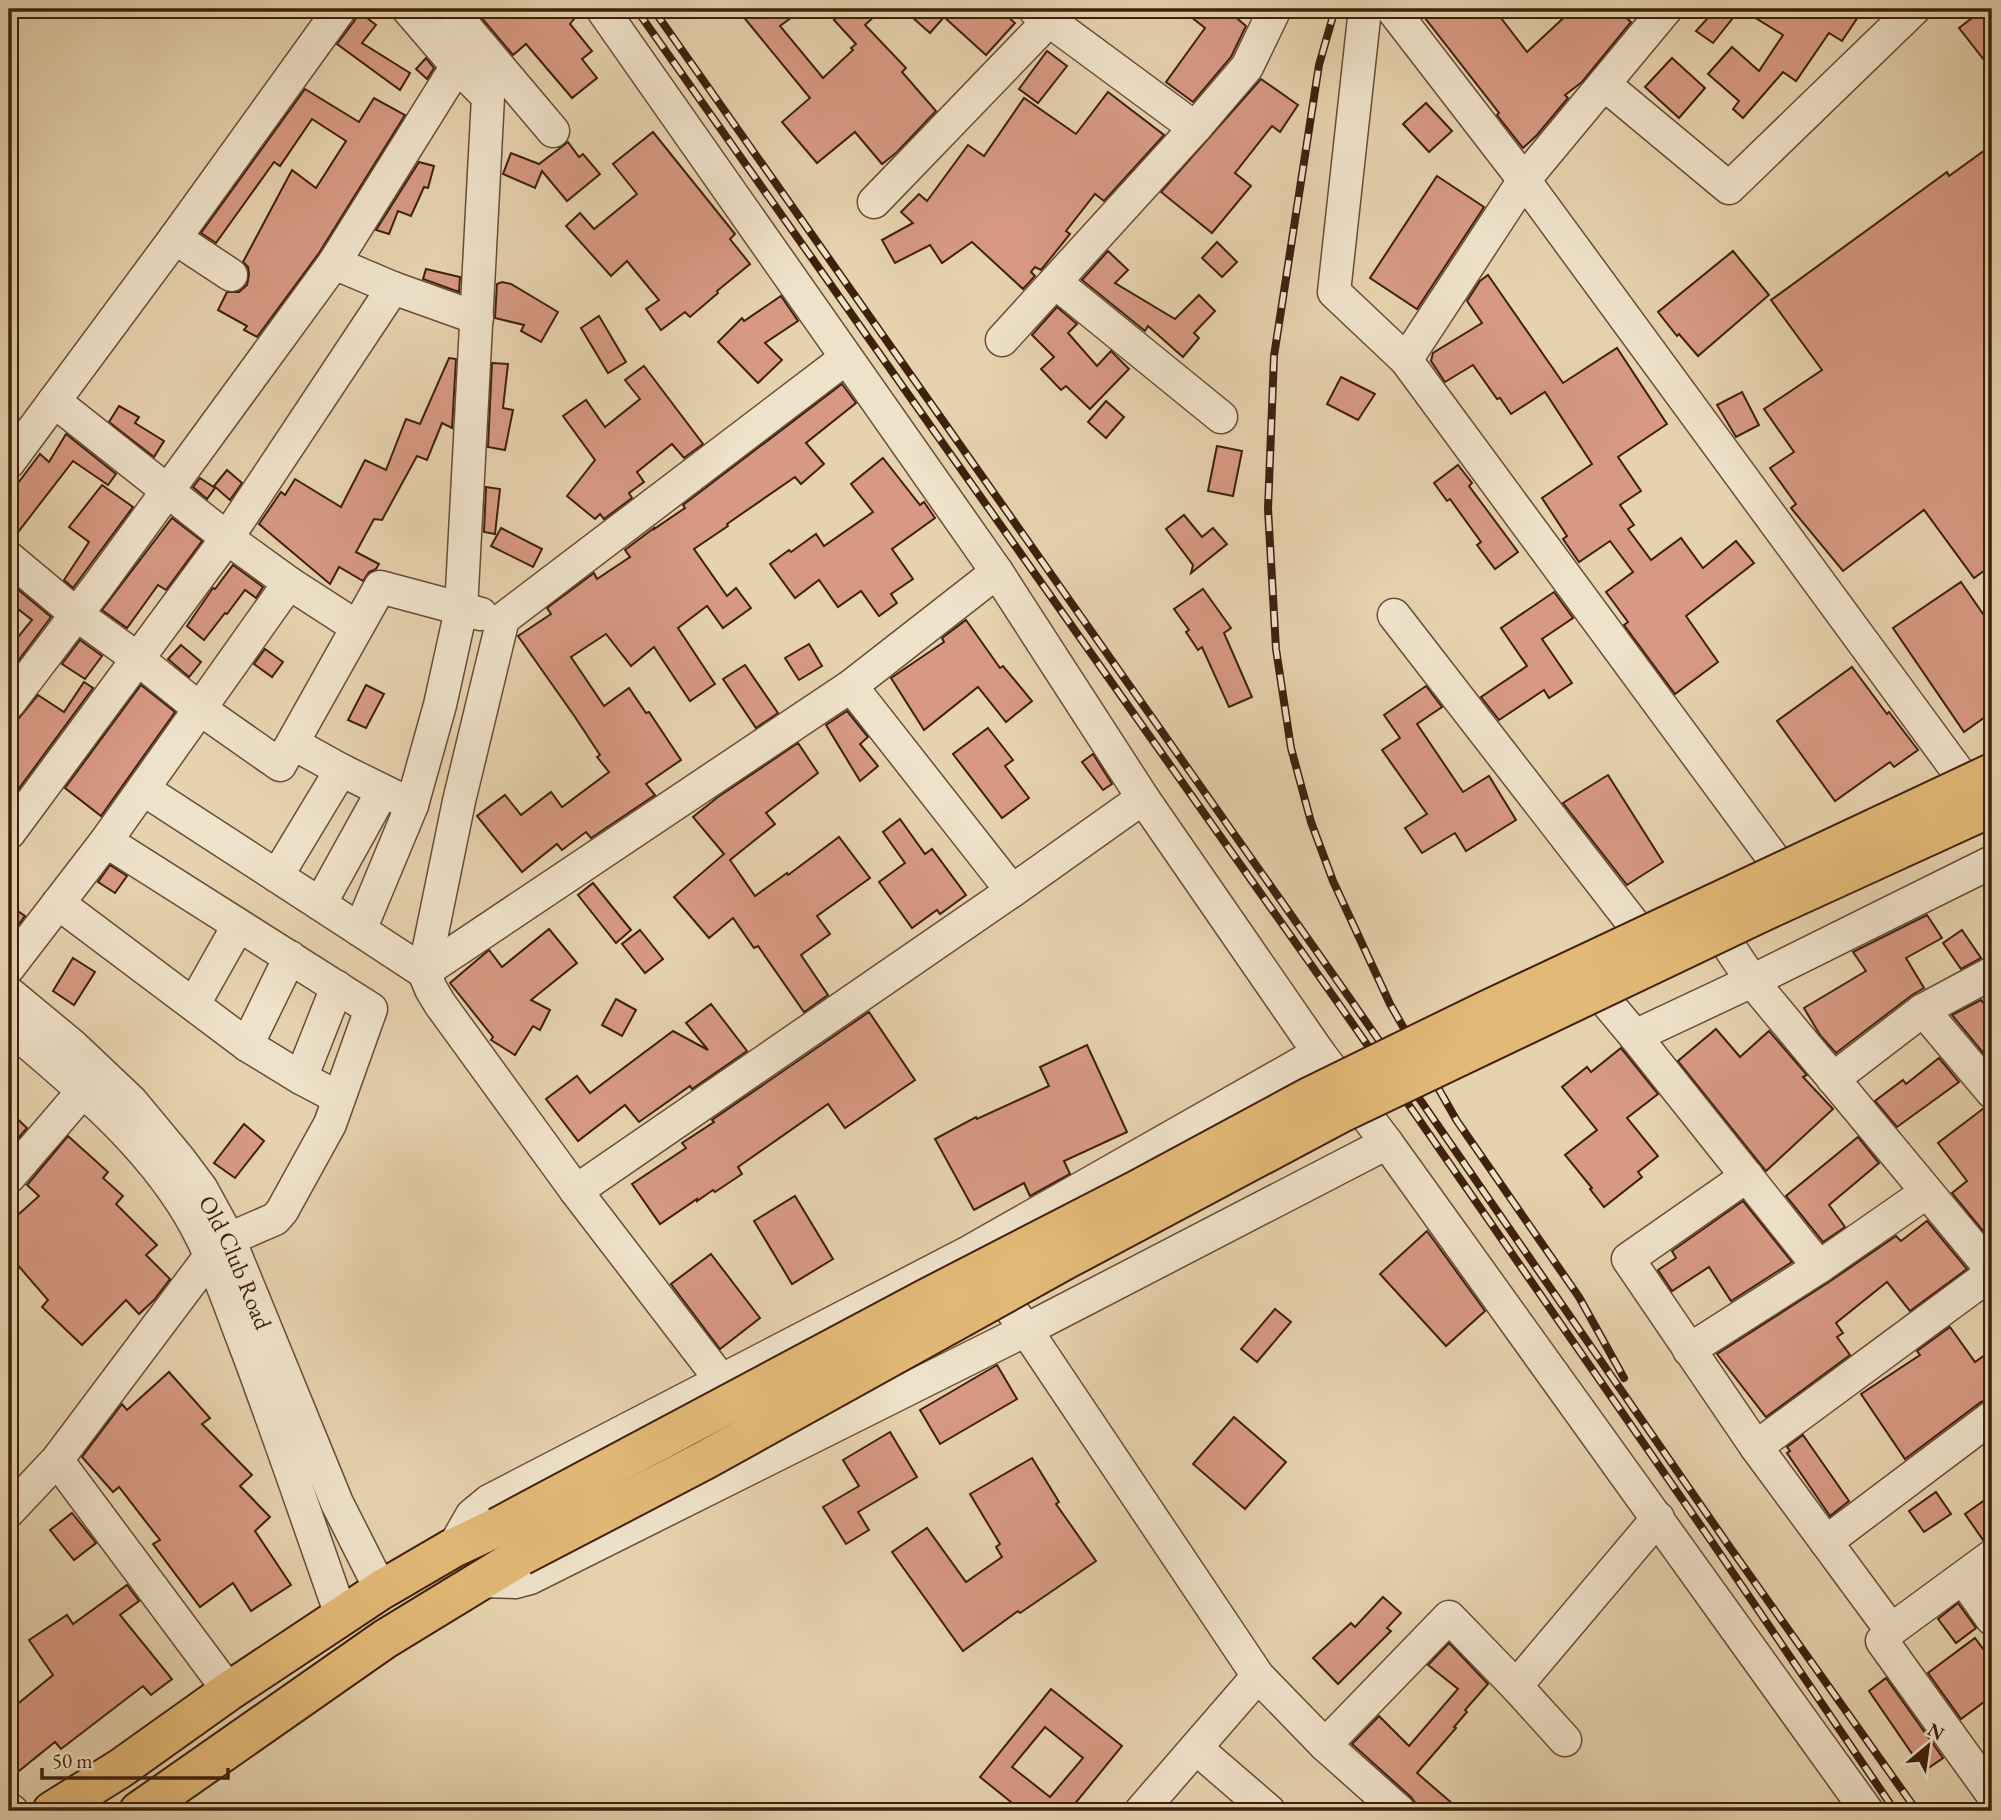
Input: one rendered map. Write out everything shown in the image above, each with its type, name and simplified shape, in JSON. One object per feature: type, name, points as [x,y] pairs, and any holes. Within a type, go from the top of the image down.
[{"type":"main road","points":[[139,1811],[385,1639],[477,1581],[509,1541],[927,1298],[1137,1190],[1311,1096],[1975,773]]},
{"type":"main road","points":[[52,1811],[121,1768],[341,1615],[453,1548],[509,1541],[705,1460],[1067,1259],[1343,1112],[1760,913],[1992,807]]},
{"type":"street","points":[[9,462],[340,9]]},
{"type":"street","points":[[360,930],[412,805],[440,705],[461,610],[477,318],[488,97],[408,9]]},
{"type":"street","points":[[450,9],[553,131]]},
{"type":"street","points":[[602,9],[997,572],[1143,798],[1319,1054],[1387,1143],[1867,1811]]},
{"type":"street","points":[[1002,340],[1247,67],[1275,9]]},
{"type":"street","points":[[1365,9],[1334,292],[1406,360],[1776,862]]},
{"type":"street","points":[[1392,9],[1975,773]]},
{"type":"street","points":[[1406,360],[1524,180],[1666,9]]},
{"type":"street","points":[[1604,84],[1729,188],[1914,9]]},
{"type":"street","points":[[874,202],[1048,13],[1195,128]]},
{"type":"street","points":[[9,703],[334,262],[457,66]]},
{"type":"street","points":[[175,238],[231,275]]},
{"type":"street","points":[[334,262],[393,288],[477,318]]},
{"type":"street","points":[[1055,282],[1221,417]]},
{"type":"street","points":[[9,833],[227,538],[393,288]]},
{"type":"street","points":[[721,1380],[576,1192],[440,1004],[424,972],[459,801],[503,619],[846,358]]},
{"type":"street","points":[[54,401],[227,538],[289,583],[357,627]]},
{"type":"street","points":[[9,558],[76,614],[200,709],[281,765],[380,587],[503,619]]},
{"type":"street","points":[[424,972],[851,686],[997,572]]},
{"type":"street","points":[[9,967],[106,841],[289,583]]},
{"type":"street","points":[[1394,615],[1634,926]]},
{"type":"street","points":[[851,686],[1012,891]]},
{"type":"street","points":[[293,744],[341,771],[412,805]]},
{"type":"street","points":[[1819,1268],[1635,1036],[1566,954],[1698,899],[1975,773],[1992,757]]},
{"type":"street","points":[[277,876],[341,771]]},
{"type":"street","points":[[142,789],[424,972]]},
{"type":"street","points":[[320,904],[382,792]]},
{"type":"street","points":[[576,1192],[1143,798]]},
{"type":"street","points":[[9,1511],[57,1460],[220,1247],[275,1219],[282,1212],[330,1124],[371,1009],[106,841]]},
{"type":"street","points":[[1635,1036],[1992,862]]},
{"type":"street","points":[[1698,899],[1752,981],[1992,1272],[1756,1447]]},
{"type":"street","points":[[58,903],[247,1045],[339,1098]]},
{"type":"street","points":[[194,1004],[238,926]]},
{"type":"street","points":[[247,1045],[290,957]]},
{"type":"street","points":[[1833,1079],[1923,1010],[1992,973]]},
{"type":"street","points":[[301,1078],[337,987]]},
{"type":"street","name":"Old Club Road","points":[[9,993],[73,1046],[131,1101],[201,1188],[268,1406],[341,1615]]},
{"type":"street","points":[[1923,1010],[1992,1092]]},
{"type":"street","name":"Old Club Road","points":[[9,1027],[84,1090],[137,1145],[188,1213],[220,1247],[337,1503],[380,1590]]},
{"type":"street","points":[[453,1548],[472,1515],[489,1501],[969,1252],[1319,1054]]},
{"type":"street","points":[[9,1177],[84,1090]]},
{"type":"street","points":[[477,1581],[515,1583],[530,1578],[1026,1329],[1387,1143]]},
{"type":"street","points":[[1747,1176],[1628,1259],[1756,1447],[1891,1630]]},
{"type":"street","points":[[1689,1350],[1819,1268],[1927,1192]]},
{"type":"street","points":[[969,1252],[1026,1329],[1258,1676],[1325,1745],[1399,1811]]},
{"type":"street","points":[[1826,1542],[1992,1417]]},
{"type":"street","points":[[57,1460],[229,1691]]},
{"type":"street","points":[[1516,1686],[1658,1518]]},
{"type":"street","points":[[1992,1556],[1891,1630],[1882,1641],[1992,1794]]},
{"type":"street","points":[[1963,1578],[1992,1619]]},
{"type":"street","points":[[1325,1745],[1449,1617],[1566,1740]]},
{"type":"street","points":[[1141,1811],[1258,1676]]},
{"type":"street","points":[[1196,1748],[1269,1811]]},
{"type":"building","points":[[474,9],[582,9],[570,24],[592,51],[582,59],[597,78],[572,98],[526,44],[513,55]]},
{"type":"building","points":[[737,9],[803,9],[780,26],[823,78],[856,44],[834,20],[846,9],[882,9],[865,25],[906,68],[902,72],[936,111],[882,164],[855,132],[817,163],[782,122],[810,98]]},
{"type":"building","points":[[903,9],[999,9],[1015,23],[986,55],[944,17],[930,33]]},
{"type":"building","points":[[1181,9],[1226,9],[1246,26],[1231,57],[1193,102],[1166,82],[1205,28]]},
{"type":"building","points":[[1418,9],[1494,9],[1527,52],[1573,9],[1616,9],[1631,22],[1582,82],[1565,95],[1568,98],[1523,148]]},
{"type":"building","points":[[1716,9],[1740,9],[1713,43],[1696,31]]},
{"type":"building","points":[[1741,9],[1845,9],[1858,17],[1842,41],[1829,33],[1796,81],[1783,72],[1743,118],[1733,109],[1739,101],[1708,74],[1732,47],[1759,71],[1783,35]]},
{"type":"building","points":[[1984,9],[1992,9],[1992,70],[1959,28]]},
{"type":"building","points":[[358,11],[376,25],[362,43],[410,73],[400,90],[337,44],[355,20]]},
{"type":"building","points":[[1047,51],[1067,66],[1038,103],[1019,89]]},
{"type":"building","points":[[426,58],[434,68],[427,79],[416,69]]},
{"type":"building","points":[[1672,58],[1705,88],[1679,118],[1645,87]]},
{"type":"building","points":[[1261,79],[1298,105],[1280,132],[1272,126],[1235,173],[1251,186],[1212,233],[1161,192]]},
{"type":"building","points":[[305,89],[359,122],[374,98],[405,115],[319,253],[257,337],[244,330],[247,326],[218,310],[227,292],[239,292],[247,285],[248,267],[243,262],[292,170],[316,188],[346,141],[312,119],[280,166],[274,162],[216,243],[201,233]]},
{"type":"building","points":[[1108,92],[1164,135],[1104,201],[1095,194],[1066,231],[1070,234],[1041,270],[1035,267],[1031,272],[1035,276],[1023,289],[972,242],[942,263],[930,245],[895,263],[882,240],[913,223],[901,212],[919,194],[927,201],[968,145],[984,156],[1024,98],[1076,134]]},
{"type":"building","points":[[1426,103],[1452,131],[1429,152],[1403,124]]},
{"type":"building","points":[[653,132],[735,234],[730,239],[750,264],[690,317],[685,312],[661,330],[646,309],[659,300],[627,261],[611,276],[566,226],[580,213],[594,229],[637,194],[613,164]]},
{"type":"building","points":[[568,142],[579,157],[583,154],[600,174],[567,201],[542,171],[535,188],[503,174],[511,153],[539,164]]},
{"type":"building","points":[[1992,145],[1992,565],[1974,578],[1924,510],[1843,571],[1791,508],[1796,504],[1770,468],[1794,452],[1764,409],[1822,370],[1771,300],[1947,172],[1949,176]]},
{"type":"building","points":[[419,162],[434,166],[428,188],[424,187],[411,216],[398,211],[389,234],[376,230]]},
{"type":"building","points":[[1437,176],[1484,207],[1417,309],[1370,278]]},
{"type":"building","points":[[1217,242],[1237,262],[1222,277],[1202,258]]},
{"type":"building","points":[[1108,251],[1128,270],[1115,283],[1175,319],[1199,295],[1215,311],[1194,333],[1199,338],[1183,357],[1148,326],[1145,331],[1082,280]]},
{"type":"building","points":[[1733,251],[1769,295],[1698,356],[1658,312]]},
{"type":"building","points":[[426,269],[460,277],[459,292],[423,279]]},
{"type":"building","points":[[1488,275],[1563,383],[1617,348],[1667,424],[1618,457],[1641,491],[1620,505],[1634,525],[1628,529],[1651,560],[1681,538],[1703,568],[1736,541],[1754,563],[1686,616],[1718,662],[1675,694],[1624,625],[1628,622],[1606,592],[1633,572],[1610,541],[1579,562],[1563,539],[1567,536],[1542,498],[1592,464],[1545,392],[1511,414],[1473,365],[1445,382],[1431,361],[1433,353],[1482,323],[1467,301],[1480,281]]},
{"type":"building","points":[[497,284],[511,284],[558,312],[541,342],[521,331],[524,325],[495,318]]},
{"type":"building","points":[[781,296],[798,321],[765,343],[782,360],[758,383],[718,342],[742,318],[744,321]]},
{"type":"building","points":[[1057,307],[1077,324],[1068,333],[1097,366],[1111,351],[1129,369],[1090,409],[1066,386],[1061,390],[1041,369],[1054,357],[1032,335]]},
{"type":"building","points":[[599,316],[626,362],[608,373],[581,328]]},
{"type":"building","points":[[449,358],[456,359],[452,428],[442,423],[427,460],[417,456],[382,520],[374,519],[356,552],[379,564],[376,569],[369,572],[363,581],[339,567],[330,584],[259,524],[281,492],[285,495],[295,479],[341,507],[365,460],[386,470],[406,419],[420,424]]},
{"type":"building","points":[[492,363],[508,364],[503,408],[513,410],[505,450],[488,447]]},
{"type":"building","points":[[644,366],[703,444],[684,458],[672,444],[637,472],[644,482],[629,493],[632,498],[604,519],[600,514],[595,519],[567,496],[595,460],[563,416],[586,400],[605,427],[640,399],[625,380]]},
{"type":"building","points":[[1341,377],[1375,394],[1358,420],[1327,404]]},
{"type":"building","points":[[842,384],[856,403],[806,443],[824,464],[801,484],[795,477],[694,549],[727,596],[736,588],[751,608],[723,628],[707,606],[678,628],[715,684],[690,701],[654,647],[631,666],[606,634],[571,657],[604,706],[629,688],[646,713],[649,712],[681,760],[646,784],[655,795],[591,838],[586,832],[562,850],[557,844],[522,872],[477,816],[505,795],[521,815],[551,792],[562,807],[609,772],[597,757],[600,755],[575,717],[518,636],[551,614],[547,608],[594,573],[597,579],[630,557],[625,550],[685,508],[683,505]]},
{"type":"building","points":[[1742,392],[1759,425],[1736,437],[1717,405]]},
{"type":"building","points":[[1106,401],[1124,417],[1106,438],[1088,422]]},
{"type":"building","points":[[119,406],[139,417],[135,423],[164,441],[154,457],[109,422]]},
{"type":"building","points":[[66,434],[116,474],[108,485],[73,461],[12,540],[9,540],[9,495],[40,454],[49,462]]},
{"type":"building","points":[[1217,446],[1242,451],[1233,496],[1208,491]]},
{"type":"building","points":[[883,458],[920,505],[924,502],[935,518],[892,549],[913,579],[891,594],[897,603],[879,616],[861,591],[838,607],[819,580],[795,598],[770,564],[816,534],[824,546],[873,512],[851,484]]},
{"type":"building","points":[[1458,465],[1472,483],[1469,486],[1518,552],[1495,569],[1477,545],[1481,542],[1450,499],[1447,501],[1434,483]]},
{"type":"building","points":[[227,470],[242,483],[230,500],[214,486]]},
{"type":"building","points":[[200,478],[215,488],[207,499],[193,487]]},
{"type":"building","points":[[102,485],[133,507],[73,588],[64,580],[89,542],[69,527]]},
{"type":"building","points":[[486,487],[500,489],[495,534],[484,532]]},
{"type":"building","points":[[1184,515],[1202,537],[1213,528],[1227,544],[1191,573],[1193,565],[1166,529]]},
{"type":"building","points":[[172,518],[202,541],[166,590],[158,585],[127,628],[102,610]]},
{"type":"building","points":[[501,528],[542,549],[533,567],[491,546]]},
{"type":"building","points":[[233,565],[263,587],[256,598],[245,590],[204,640],[187,626],[213,588],[215,589]]},
{"type":"building","points":[[9,582],[51,617],[9,673],[9,648],[32,620],[9,602]]},
{"type":"building","points":[[1961,582],[1992,627],[1992,712],[1964,732],[1893,628]]},
{"type":"building","points":[[1203,589],[1231,628],[1224,633],[1252,697],[1229,707],[1202,647],[1198,650],[1186,632],[1189,630],[1174,609]]},
{"type":"building","points":[[1554,592],[1573,618],[1542,639],[1572,683],[1549,698],[1544,690],[1499,720],[1481,697],[1527,666],[1501,628]]},
{"type":"building","points":[[966,620],[1000,668],[1003,666],[1032,701],[1006,722],[978,687],[924,730],[891,678],[944,642],[942,638]]},
{"type":"building","points":[[80,640],[102,656],[85,679],[62,664]]},
{"type":"building","points":[[809,644],[822,666],[799,680],[785,658]]},
{"type":"building","points":[[181,645],[201,662],[189,677],[168,659]]},
{"type":"building","points":[[265,649],[283,662],[272,677],[254,664]]},
{"type":"building","points":[[745,665],[778,713],[756,728],[723,679]]},
{"type":"building","points":[[1852,667],[1918,750],[1894,767],[1890,762],[1835,801],[1777,721]]},
{"type":"building","points":[[84,682],[93,688],[9,802],[9,730],[38,695],[64,712]]},
{"type":"building","points":[[141,685],[175,712],[101,816],[65,788]]},
{"type":"building","points":[[366,685],[384,694],[366,728],[348,720]]},
{"type":"building","points":[[1426,686],[1442,707],[1417,724],[1463,792],[1489,776],[1516,820],[1466,851],[1455,833],[1422,853],[1405,828],[1427,814],[1382,750],[1400,738],[1384,715]]},
{"type":"building","points":[[847,711],[868,737],[860,744],[878,766],[860,781],[826,725]]},
{"type":"building","points":[[988,728],[1013,760],[1005,766],[1029,798],[1002,818],[953,754]]},
{"type":"building","points":[[798,743],[818,773],[766,813],[775,824],[730,860],[755,896],[839,837],[870,878],[817,916],[830,934],[801,955],[828,995],[804,1012],[758,946],[754,948],[733,918],[709,938],[674,897],[724,854],[693,817]]},
{"type":"building","points":[[1093,754],[1112,784],[1103,790],[1082,762]]},
{"type":"building","points":[[1608,775],[1663,862],[1627,885],[1563,803]]},
{"type":"building","points":[[900,819],[925,854],[932,849],[966,895],[940,914],[937,910],[912,928],[879,882],[905,863],[883,832]]},
{"type":"building","points":[[110,865],[127,876],[115,893],[98,882]]},
{"type":"building","points":[[593,883],[631,930],[616,943],[578,895]]},
{"type":"building","points":[[9,905],[25,916],[9,937]]},
{"type":"building","points":[[1927,915],[1942,938],[1906,958],[1924,988],[1836,1053],[1820,1035],[1804,1008],[1866,971],[1853,952]]},
{"type":"building","points":[[549,929],[577,963],[531,1000],[550,1010],[540,1030],[533,1026],[515,1055],[491,1040],[493,1037],[450,983],[489,950],[502,967]]},
{"type":"building","points":[[640,930],[663,959],[645,973],[622,944]]},
{"type":"building","points":[[1962,930],[1981,958],[1961,969],[1943,943]]},
{"type":"building","points":[[73,958],[95,972],[74,1005],[53,991]]},
{"type":"building","points":[[616,999],[636,1010],[622,1036],[602,1025]]},
{"type":"building","points":[[1981,1000],[1992,1013],[1992,1058],[1989,1060],[1952,1015]]},
{"type":"building","points":[[711,1004],[747,1051],[639,1122],[625,1105],[578,1141],[546,1099],[577,1076],[590,1093],[673,1031],[708,1050],[686,1023]]},
{"type":"building","points":[[869,1012],[915,1080],[845,1128],[828,1104],[738,1167],[742,1174],[660,1224],[632,1184],[686,1148],[682,1143],[714,1122],[712,1120]]},
{"type":"building","points":[[1716,1029],[1740,1057],[1769,1031],[1807,1075],[1803,1077],[1833,1109],[1766,1171],[1678,1061]]},
{"type":"building","points":[[1087,1045],[1127,1132],[1064,1161],[1070,1174],[1030,1196],[1024,1183],[974,1210],[935,1139],[976,1117],[977,1119],[1049,1086],[1040,1067]]},
{"type":"building","points":[[1621,1048],[1658,1094],[1627,1118],[1658,1156],[1638,1172],[1642,1177],[1604,1207],[1565,1155],[1597,1130],[1562,1087],[1587,1067],[1591,1072]]},
{"type":"building","points":[[1939,1058],[1959,1082],[1897,1127],[1875,1101],[1903,1080],[1906,1084]]},
{"type":"building","points":[[1984,1108],[1992,1110],[1992,1242],[1952,1193],[1967,1181],[1938,1143]]},
{"type":"building","points":[[9,1111],[27,1128],[9,1149]]},
{"type":"building","points":[[244,1124],[264,1141],[235,1178],[214,1163]]},
{"type":"building","points":[[68,1136],[108,1172],[103,1178],[123,1196],[116,1204],[157,1245],[146,1255],[170,1279],[139,1314],[126,1300],[82,1345],[42,1307],[48,1300],[9,1255],[9,1223],[39,1196],[27,1185]]},
{"type":"building","points":[[1858,1137],[1879,1163],[1829,1205],[1845,1227],[1823,1242],[1786,1196]]},
{"type":"building","points":[[795,1196],[833,1259],[792,1284],[754,1221]]},
{"type":"building","points":[[1743,1201],[1792,1262],[1731,1301],[1709,1267],[1672,1291],[1658,1270],[1676,1258],[1672,1251]]},
{"type":"building","points":[[1927,1221],[1967,1269],[1910,1311],[1887,1282],[1836,1323],[1843,1333],[1837,1337],[1850,1355],[1766,1417],[1717,1354],[1896,1236],[1901,1241]]},
{"type":"building","points":[[1427,1231],[1485,1311],[1446,1346],[1380,1274]]},
{"type":"building","points":[[711,1254],[760,1318],[720,1349],[671,1284]]},
{"type":"building","points":[[1275,1309],[1291,1322],[1257,1362],[1241,1349]]},
{"type":"building","points":[[1950,1327],[1975,1362],[1992,1350],[1992,1399],[1981,1402],[1905,1459],[1861,1394],[1920,1355],[1917,1351]]},
{"type":"building","points":[[997,1365],[1017,1399],[940,1444],[920,1410]]},
{"type":"building","points":[[169,1372],[210,1418],[202,1424],[252,1475],[240,1486],[270,1517],[255,1531],[291,1585],[251,1611],[233,1583],[200,1607],[153,1544],[160,1540],[119,1487],[113,1492],[82,1457],[122,1404],[127,1410]]},
{"type":"building","points":[[1234,1417],[1286,1462],[1245,1509],[1193,1464]]},
{"type":"building","points":[[890,1432],[917,1477],[858,1512],[869,1530],[846,1544],[823,1507],[859,1486],[843,1460]]},
{"type":"building","points":[[1803,1435],[1849,1501],[1830,1516],[1787,1453],[1790,1451],[1787,1447]]},
{"type":"building","points":[[1032,1458],[1059,1502],[1056,1504],[1096,1561],[1020,1613],[1018,1611],[963,1651],[892,1552],[927,1528],[966,1582],[1002,1557],[996,1547],[1000,1544],[970,1494]]},
{"type":"building","points":[[1936,1492],[1951,1514],[1924,1532],[1909,1511]]},
{"type":"building","points":[[1992,1495],[1992,1538],[1983,1540],[1965,1514]]},
{"type":"building","points":[[72,1513],[96,1543],[74,1560],[50,1530]]},
{"type":"building","points":[[127,1585],[139,1601],[120,1615],[172,1679],[151,1695],[143,1686],[61,1749],[55,1742],[9,1779],[9,1711],[53,1675],[29,1640],[67,1615],[73,1624]]},
{"type":"building","points":[[1383,1597],[1401,1613],[1387,1628],[1391,1631],[1338,1684],[1313,1658],[1351,1623],[1355,1627]]},
{"type":"building","points":[[1958,1603],[1976,1628],[1956,1643],[1938,1619]]},
{"type":"building","points":[[1975,1638],[1992,1661],[1992,1696],[1961,1719],[1928,1673]]},
{"type":"building","points":[[1449,1643],[1488,1684],[1465,1710],[1467,1712],[1454,1727],[1456,1728],[1417,1773],[1461,1811],[1421,1811],[1411,1797],[1352,1744],[1379,1716],[1409,1746],[1458,1689],[1428,1665]]},
{"type":"building","points":[[1886,1678],[1943,1758],[1924,1771],[1869,1691]]},
{"type":"building","points":[[1051,1689],[1122,1746],[1069,1811],[1022,1811],[980,1777]],"holes":[[[1045,1727],[1083,1758],[1050,1797],[1012,1767]]]},
{"type":"railway","points":[[636,9],[1343,1010],[1895,1811]]},
{"type":"railway","points":[[653,9],[1351,1000],[1729,1546],[1917,1811]]},
{"type":"railway","points":[[1335,9],[1319,65],[1274,356],[1268,509],[1276,649],[1291,748],[1311,822],[1333,881],[1390,1004],[1457,1121],[1579,1297],[1624,1378]]}]
